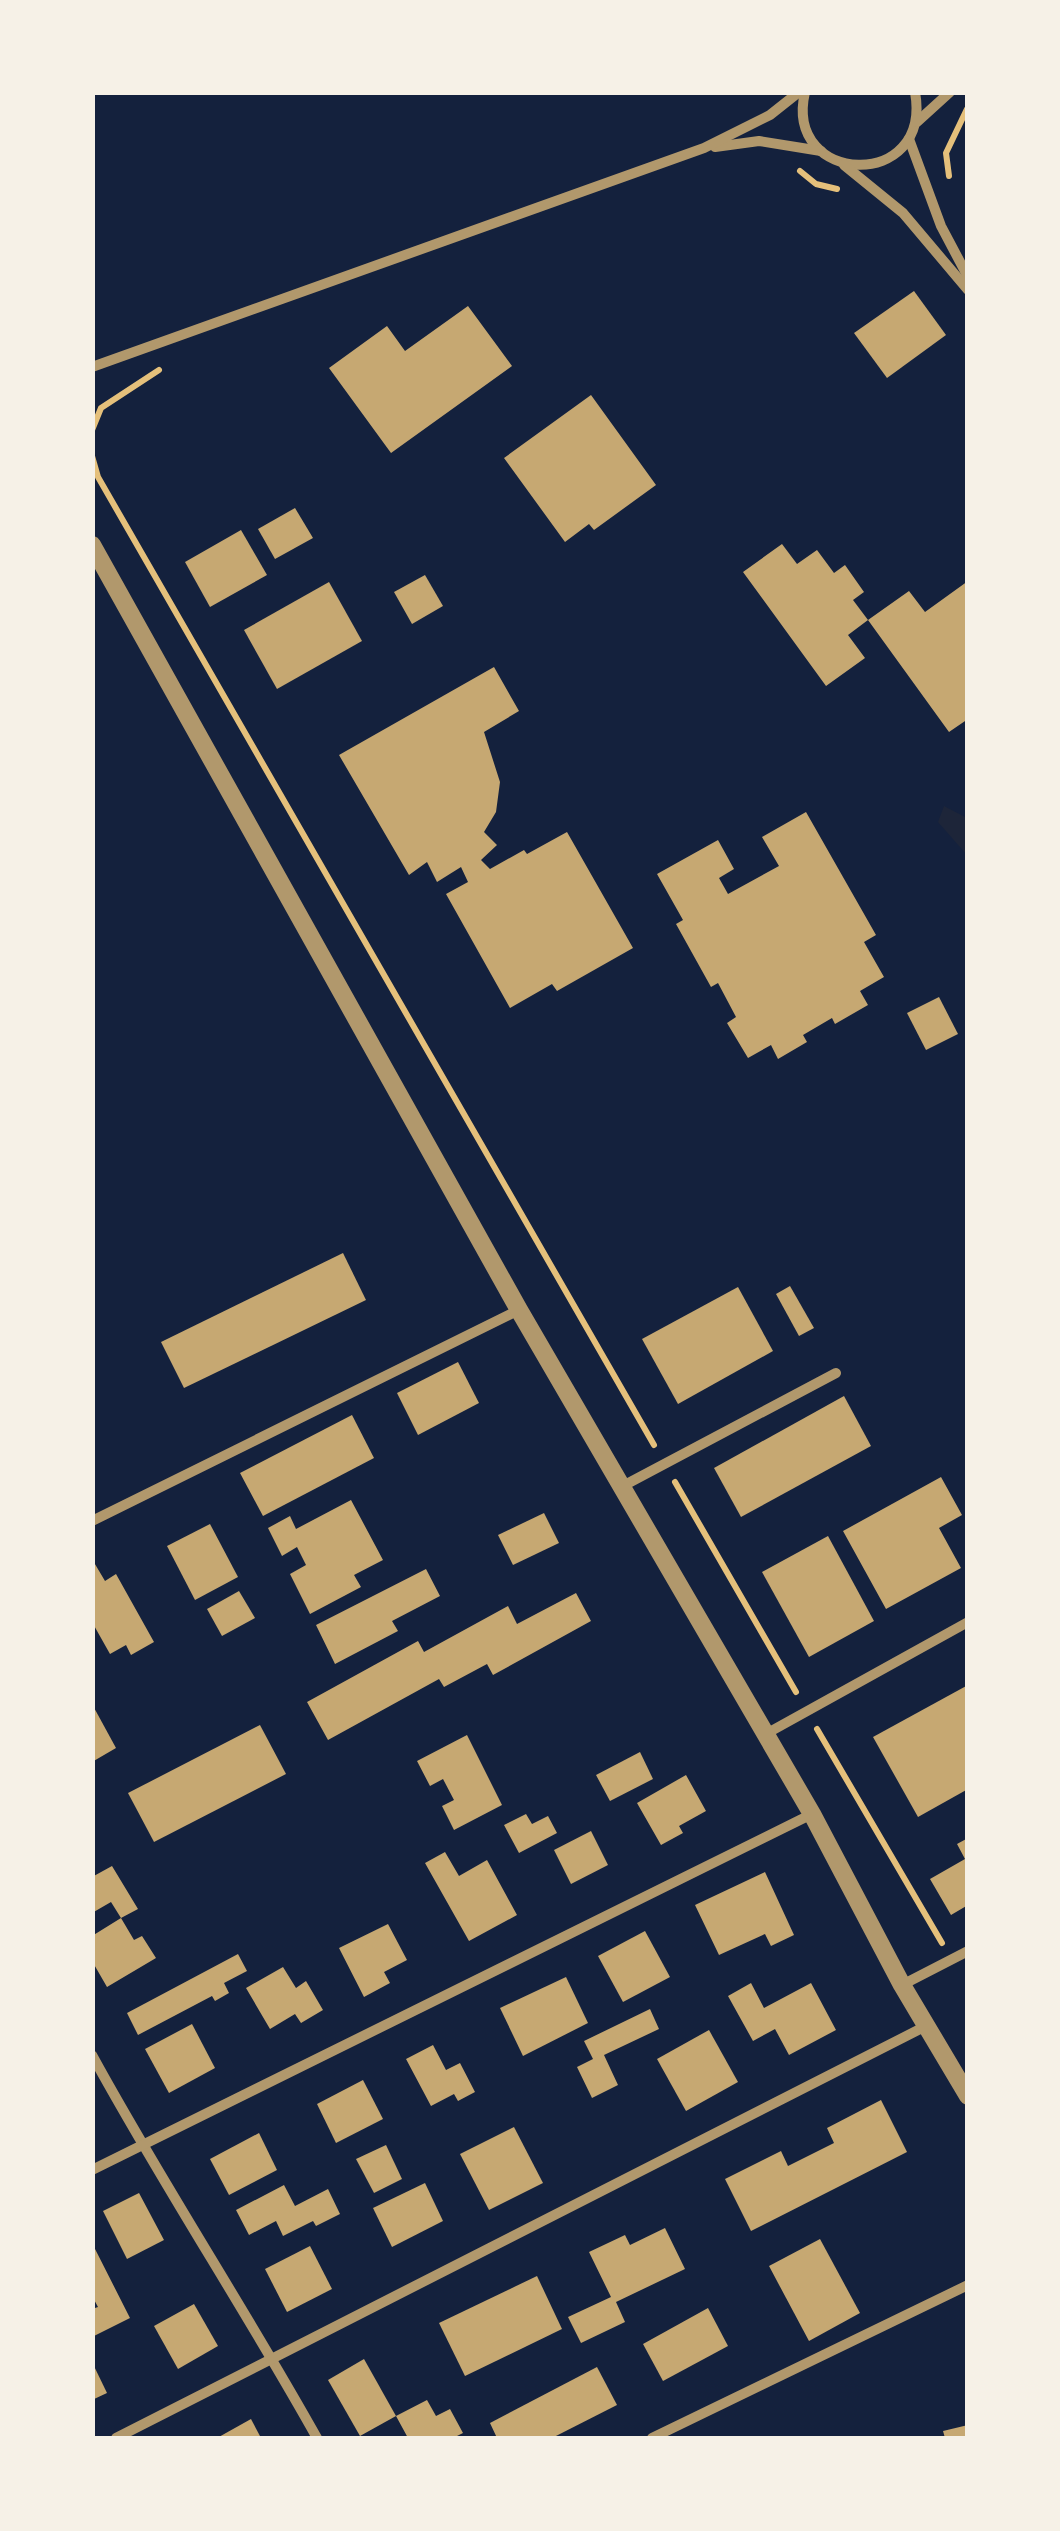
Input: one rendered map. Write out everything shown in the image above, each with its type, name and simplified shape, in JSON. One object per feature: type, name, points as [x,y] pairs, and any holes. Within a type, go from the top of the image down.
[{"type":"street","points":[[92,366],[704,148],[770,115],[802,92]]},
{"type":"street","points":[[802,92],[803,122],[820,152]]},
{"type":"street","points":[[844,165],[881,163],[897,154],[916,122],[915,92]]},
{"type":"street","points":[[916,122],[950,92]]},
{"type":"street","points":[[909,139],[930,198],[968,277]]},
{"type":"street","points":[[704,148],[759,141],[820,152],[844,165],[903,213],[968,290]]},
{"type":"street","points":[[92,545],[519,1310],[812,1814],[902,1986],[968,2096]]},
{"type":"street","points":[[92,1521],[519,1310]]},
{"type":"street","points":[[621,1487],[836,1373]]},
{"type":"street","points":[[764,1735],[968,1622]]},
{"type":"street","points":[[92,2170],[812,1814]]},
{"type":"street","points":[[902,1986],[968,1951]]},
{"type":"street","points":[[116,2438],[926,2026]]},
{"type":"street","points":[[92,2055],[317,2438]]},
{"type":"street","points":[[652,2438],[968,2285]]},
{"type":"path","points":[[930,198],[950,184],[946,153],[968,108]]},
{"type":"path","points":[[795,167],[816,184],[842,190]]},
{"type":"path","points":[[92,430],[101,408],[170,363]]},
{"type":"path","points":[[92,456],[98,478],[952,1960]]},
{"type":"shaded area","points":[[944,806],[967,818],[967,855],[938,822]]},
{"type":"building","points":[[914,291],[946,335],[887,378],[854,333]]},
{"type":"building","points":[[468,306],[512,366],[391,453],[329,368],[387,326],[405,351]]},
{"type":"building","points":[[591,395],[656,485],[594,530],[589,524],[565,542],[504,458]]},
{"type":"building","points":[[295,508],[313,538],[275,559],[258,529]]},
{"type":"building","points":[[241,530],[267,575],[210,607],[185,562]]},
{"type":"building","points":[[782,544],[797,564],[817,550],[834,573],[845,565],[864,592],[853,600],[868,620],[848,635],[865,658],[826,686],[743,572]]},
{"type":"building","points":[[425,575],[443,606],[412,624],[394,592]]},
{"type":"building","points":[[968,581],[968,719],[949,732],[868,620],[909,591],[925,612]]},
{"type":"building","points":[[329,582],[362,641],[277,689],[244,630]]},
{"type":"building","points":[[494,667],[519,711],[484,732],[500,782],[496,812],[484,832],[497,845],[481,860],[490,869],[567,832],[633,948],[557,991],[552,984],[510,1008],[446,894],[468,882],[461,867],[437,882],[427,862],[409,875],[339,755]]},
{"type":"building","points":[[806,812],[876,935],[864,942],[884,977],[860,991],[868,1005],[835,1024],[832,1018],[803,1035],[807,1042],[778,1059],[771,1045],[748,1058],[727,1023],[736,1017],[718,983],[711,987],[676,924],[683,920],[657,874],[718,840],[734,869],[719,878],[728,894],[779,866],[762,837]]},
{"type":"building","points":[[939,997],[958,1034],[926,1050],[907,1013]]},
{"type":"building","points":[[343,1253],[366,1300],[184,1388],[161,1342]]},
{"type":"building","points":[[790,1286],[814,1328],[799,1336],[776,1294]]},
{"type":"building","points":[[738,1287],[773,1351],[678,1404],[642,1339]]},
{"type":"building","points":[[458,1362],[479,1403],[418,1435],[397,1393]]},
{"type":"building","points":[[844,1396],[871,1446],[741,1517],[714,1468]]},
{"type":"building","points":[[352,1415],[374,1458],[263,1516],[240,1473]]},
{"type":"building","points":[[941,1477],[962,1515],[939,1528],[961,1568],[886,1609],[843,1531]]},
{"type":"building","points":[[351,1500],[383,1560],[354,1575],[361,1587],[310,1614],[290,1574],[306,1565],[297,1547],[282,1556],[268,1528],[290,1516],[296,1529]]},
{"type":"building","points":[[544,1513],[559,1543],[513,1565],[498,1535]]},
{"type":"building","points":[[210,1524],[238,1577],[195,1600],[167,1546]]},
{"type":"building","points":[[828,1536],[874,1621],[809,1657],[762,1572]]},
{"type":"building","points":[[92,1559],[105,1581],[116,1574],[154,1642],[131,1655],[126,1645],[110,1654],[92,1622]]},
{"type":"building","points":[[426,1569],[440,1596],[392,1621],[398,1631],[335,1664],[316,1625]]},
{"type":"building","points":[[239,1591],[255,1618],[222,1636],[207,1609]]},
{"type":"building","points":[[576,1593],[591,1621],[493,1675],[487,1664],[444,1687],[439,1679],[328,1740],[307,1702],[418,1641],[424,1652],[508,1606],[517,1624]]},
{"type":"building","points":[[968,1685],[968,1789],[918,1817],[873,1737]]},
{"type":"building","points":[[92,1704],[116,1748],[92,1762]]},
{"type":"building","points":[[260,1725],[286,1774],[154,1842],[128,1793]]},
{"type":"building","points":[[467,1735],[502,1805],[454,1830],[442,1806],[454,1800],[443,1779],[430,1786],[417,1761]]},
{"type":"building","points":[[640,1752],[653,1779],[610,1801],[596,1775]]},
{"type":"building","points":[[686,1775],[706,1811],[679,1826],[683,1833],[661,1845],[637,1803]]},
{"type":"building","points":[[526,1814],[532,1824],[548,1816],[557,1833],[519,1853],[504,1825]]},
{"type":"building","points":[[591,1831],[608,1865],[571,1884],[554,1850]]},
{"type":"building","points":[[968,1838],[968,1905],[951,1915],[930,1879],[965,1859],[957,1844]]},
{"type":"building","points":[[445,1852],[459,1876],[487,1860],[517,1915],[469,1941],[425,1863]]},
{"type":"building","points":[[112,1866],[138,1909],[121,1918],[111,1902],[92,1913],[92,1877]]},
{"type":"building","points":[[765,1872],[794,1935],[771,1946],[765,1934],[719,1955],[695,1905]]},
{"type":"building","points":[[121,1918],[134,1940],[142,1936],[156,1958],[107,1987],[92,1961],[92,1936]]},
{"type":"building","points":[[388,1924],[407,1960],[384,1972],[390,1983],[364,1997],[339,1948]]},
{"type":"building","points":[[645,1931],[670,1977],[623,2002],[598,1956]]},
{"type":"building","points":[[238,1954],[247,1971],[224,1983],[229,1993],[215,2001],[212,1996],[138,2035],[127,2013]]},
{"type":"building","points":[[283,1967],[296,1988],[306,1981],[323,2010],[301,2023],[295,2014],[270,2029],[246,1988]]},
{"type":"building","points":[[566,1977],[588,2023],[523,2056],[500,2008]]},
{"type":"building","points":[[751,1983],[764,2008],[811,1983],[836,2030],[789,2055],[775,2029],[753,2041],[728,1996]]},
{"type":"building","points":[[650,2009],[659,2029],[604,2055],[618,2085],[592,2098],[577,2067],[593,2059],[584,2041]]},
{"type":"building","points":[[192,2024],[215,2068],[169,2093],[145,2049]]},
{"type":"building","points":[[709,2030],[738,2082],[686,2111],[657,2059]]},
{"type":"building","points":[[433,2045],[446,2070],[460,2063],[475,2092],[458,2101],[454,2094],[431,2106],[406,2059]]},
{"type":"building","points":[[363,2080],[383,2119],[336,2143],[317,2104]]},
{"type":"building","points":[[881,2100],[907,2152],[751,2231],[725,2179],[781,2151],[788,2166],[834,2143],[827,2128]]},
{"type":"building","points":[[514,2127],[543,2183],[489,2210],[460,2154]]},
{"type":"building","points":[[259,2133],[277,2170],[229,2195],[210,2159]]},
{"type":"building","points":[[386,2145],[402,2179],[374,2193],[356,2159]]},
{"type":"building","points":[[425,2183],[443,2221],[392,2247],[373,2208]]},
{"type":"building","points":[[284,2185],[295,2206],[328,2189],[340,2214],[316,2226],[313,2221],[283,2236],[276,2221],[249,2235],[236,2210]]},
{"type":"building","points":[[139,2193],[164,2240],[127,2259],[103,2211]]},
{"type":"building","points":[[665,2228],[685,2269],[616,2302],[625,2322],[581,2343],[568,2317],[611,2297],[589,2252],[625,2235],[630,2245]]},
{"type":"building","points":[[820,2239],[860,2313],[809,2341],[769,2266]]},
{"type":"building","points":[[92,2243],[130,2318],[92,2337],[92,2309],[98,2307],[92,2296]]},
{"type":"building","points":[[310,2246],[332,2289],[287,2312],[265,2269]]},
{"type":"building","points":[[537,2276],[562,2329],[465,2376],[439,2323]]},
{"type":"building","points":[[194,2304],[218,2346],[178,2369],[154,2326]]},
{"type":"building","points":[[708,2308],[728,2346],[663,2381],[643,2344]]},
{"type":"building","points":[[364,2359],[396,2416],[360,2436],[328,2380]]},
{"type":"building","points":[[92,2362],[107,2393],[92,2400]]},
{"type":"building","points":[[597,2367],[617,2405],[552,2438],[497,2438],[490,2423]]},
{"type":"building","points":[[427,2400],[436,2416],[450,2409],[463,2433],[453,2438],[408,2438],[396,2416]]},
{"type":"building","points":[[251,2419],[261,2438],[217,2438]]},
{"type":"building","points":[[968,2425],[968,2438],[945,2438],[943,2431]]}]
